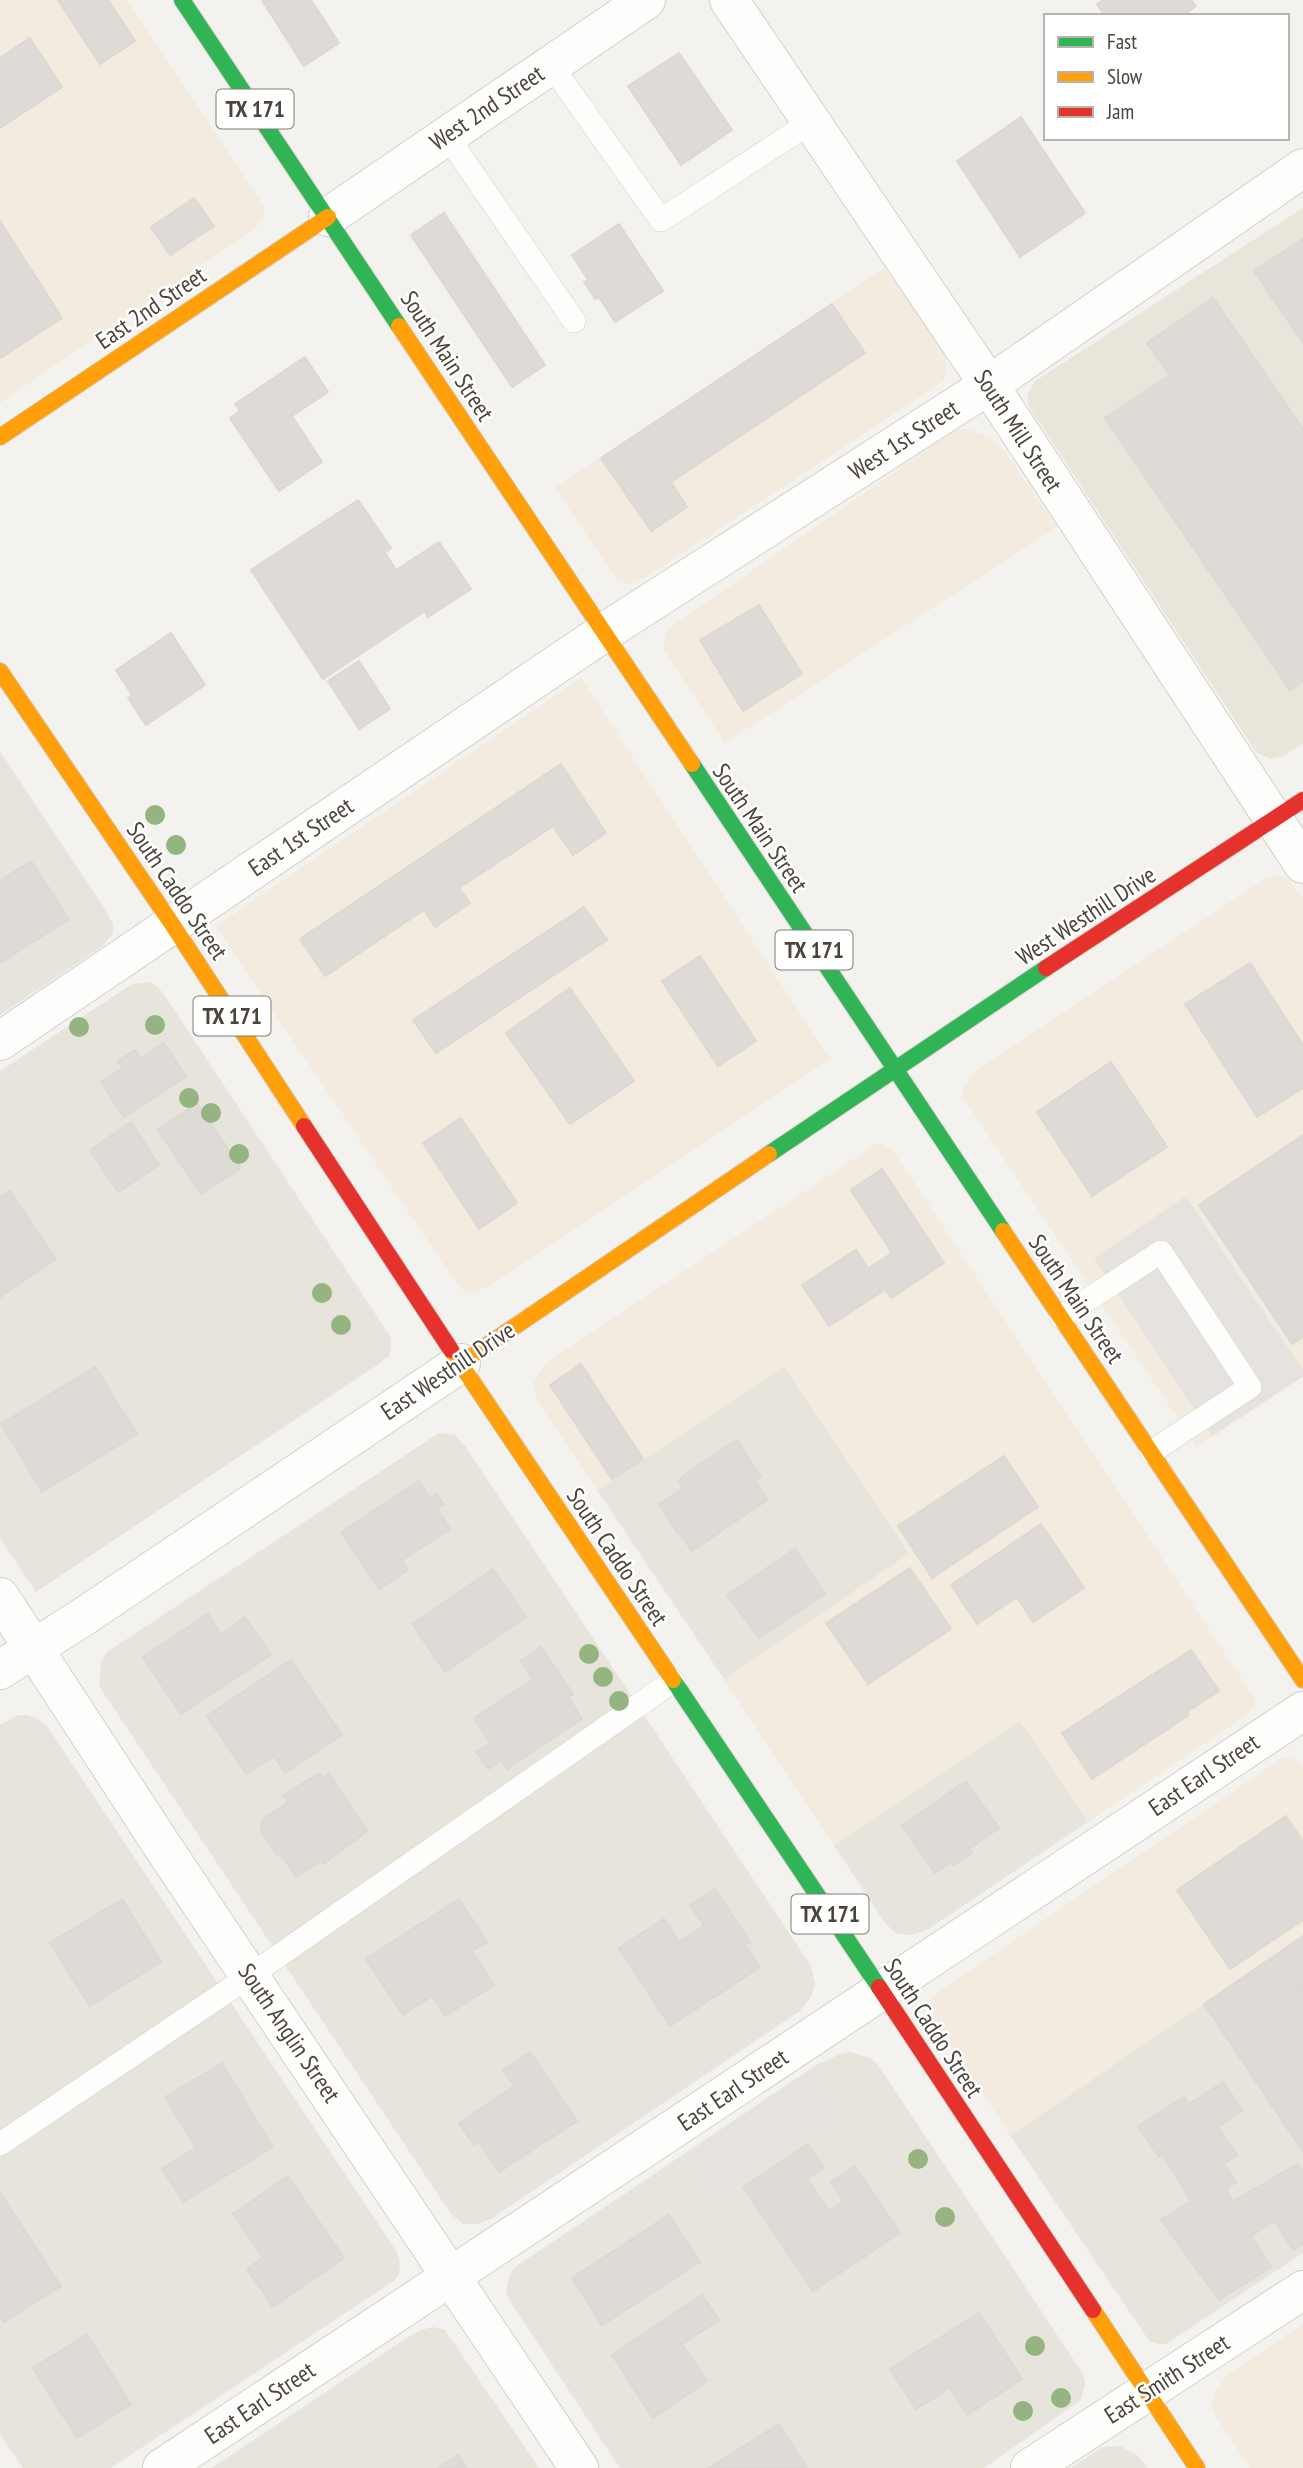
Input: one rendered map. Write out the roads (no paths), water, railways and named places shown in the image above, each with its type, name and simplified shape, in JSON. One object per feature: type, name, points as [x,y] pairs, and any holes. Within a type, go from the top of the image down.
[{"type":"main road","name":"South Main Street","points":[[182,0],[1303,1680]]},
{"type":"main road","name":"East 2nd Street","points":[[0,437],[328,217]]},
{"type":"main road","name":"South Caddo Street","points":[[0,671],[172,924],[1197,2468]]},
{"type":"main road","name":"West Westhill Drive","points":[[894,1069],[1288,810]]},
{"type":"main road","name":"East Westhill Drive","points":[[461,1363],[894,1069]]},
{"type":"street","name":"West 2nd Street","points":[[328,217],[646,0]]},
{"type":"street","name":"South Mill Street","points":[[729,0],[989,385],[1288,810],[1303,864]]},
{"type":"street","name":"West 1st Street","points":[[603,633],[989,385],[1303,168]]},
{"type":"street","name":"East 1st Street","points":[[0,1041],[603,633]]},
{"type":"street","name":"East Westhill Drive","points":[[0,1670],[461,1363]]},
{"type":"street","name":"South Anglin Street","points":[[0,1597],[163,1847],[579,2468]]},
{"type":"street","name":"East Earl Street","points":[[162,2468],[1303,1711]]},
{"type":"street","name":"East Smith Street","points":[[1030,2468],[1303,2290]]},
{"type":"lane","points":[[551,65],[660,220],[811,122]]},
{"type":"lane","points":[[447,136],[574,321]]},
{"type":"lane","points":[[1061,1318],[1161,1252],[1250,1387],[1151,1452]]},
{"type":"lane","points":[[0,2144],[251,1975],[673,1681]]}]
